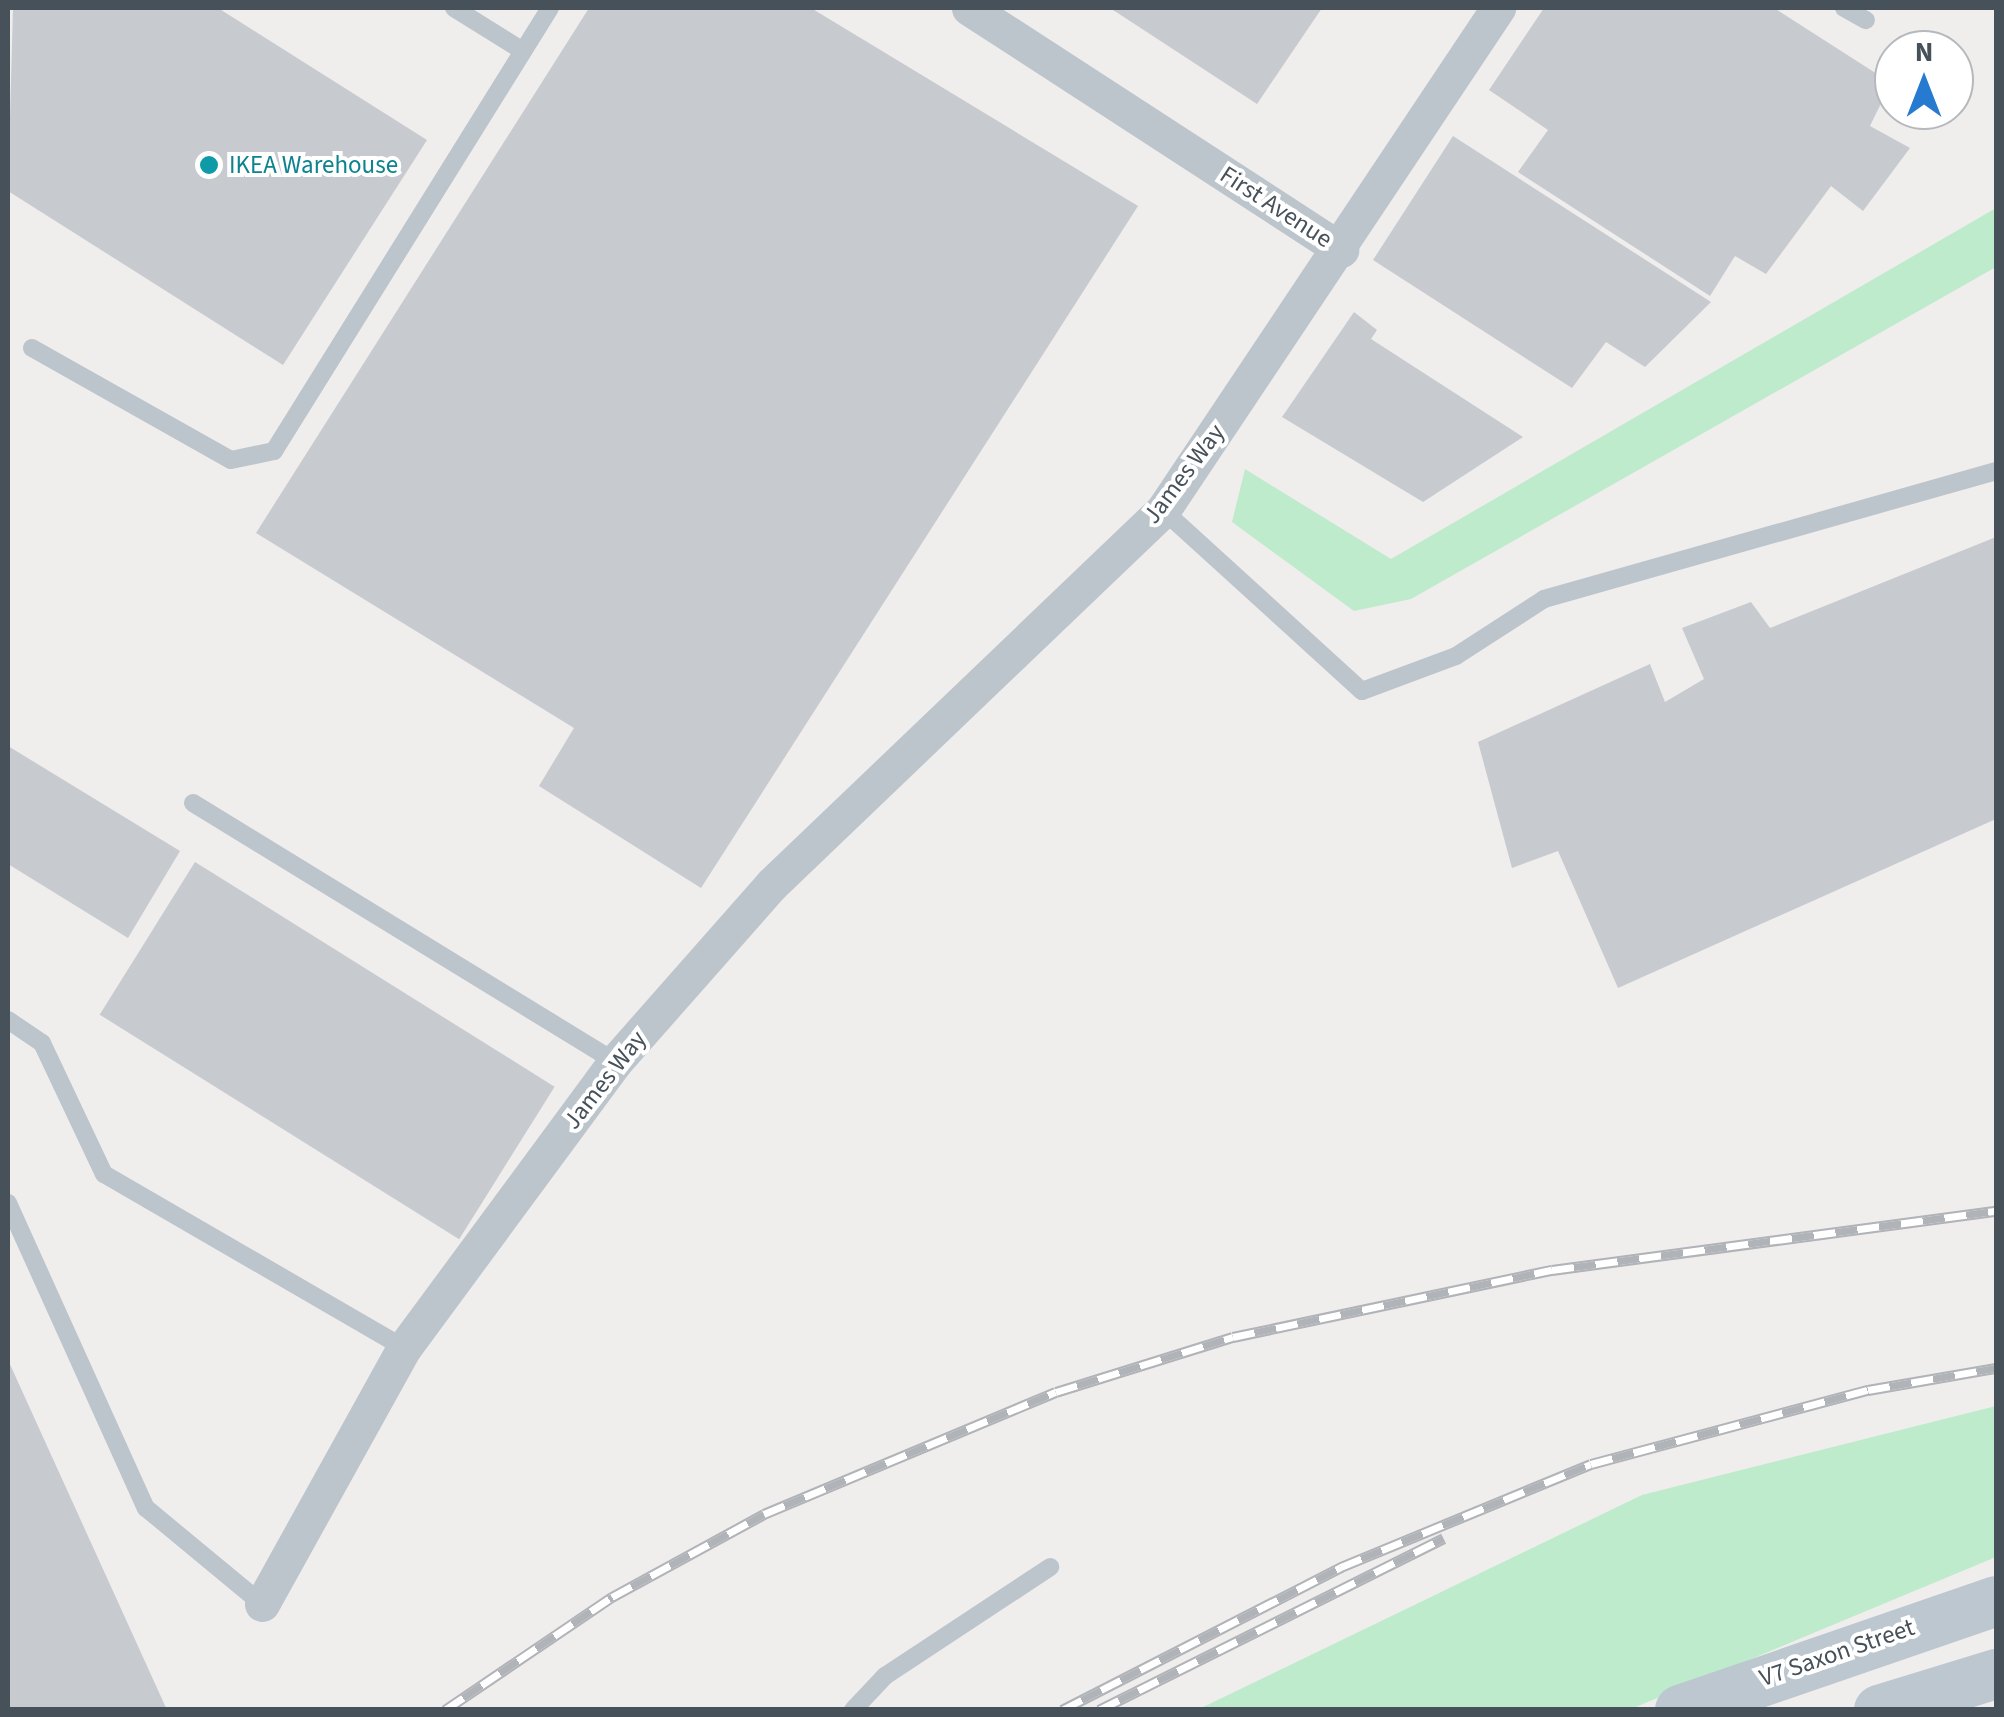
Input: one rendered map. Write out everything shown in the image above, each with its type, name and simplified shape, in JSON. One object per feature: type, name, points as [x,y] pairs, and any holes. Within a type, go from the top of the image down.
[{"type":"main road","name":"V7 Saxon Street","points":[[1680,1710],[1996,1601]]},
{"type":"main road","points":[[1878,1710],[1996,1674]]},
{"type":"street","name":"First Avenue","points":[[969,8],[1340,250],[1498,8]]},
{"type":"street","name":"James Way","points":[[262,1604],[404,1348],[615,1062],[772,884],[1163,510],[1340,250]]},
{"type":"lane","points":[[454,8],[522,52]]},
{"type":"lane","points":[[32,348],[232,460],[274,451],[550,8]]},
{"type":"lane","points":[[1844,8],[1866,20]]},
{"type":"lane","points":[[1163,510],[1362,692],[1456,656],[1544,599],[1996,471]]},
{"type":"lane","points":[[193,803],[615,1062]]},
{"type":"lane","points":[[8,1020],[42,1043],[104,1174],[404,1348]]},
{"type":"lane","name":"James Way","points":[[8,1203],[146,1508],[262,1604]]},
{"type":"lane","points":[[853,1710],[885,1676],[1050,1566]]},
{"type":"green space","points":[[1996,208],[1996,267],[1411,599],[1354,611],[1232,522],[1245,469],[1391,559]]},
{"type":"green space","points":[[1996,1406],[1996,1557],[1631,1709],[1197,1710],[1642,1495]]},
{"type":"building","name":"IKEA Warehouse","points":[[13,8],[218,8],[427,140],[283,365],[8,191]]},
{"type":"building","points":[[589,8],[811,8],[1138,206],[701,888],[539,786],[574,728],[256,533]]},
{"type":"building","points":[[1110,8],[1322,8],[1257,104]]},
{"type":"building","points":[[1544,8],[1774,8],[1874,72],[1874,118],[1870,126],[1910,148],[1863,211],[1831,186],[1766,274],[1735,256],[1710,296],[1518,172],[1548,130],[1489,90]]},
{"type":"building","points":[[1453,136],[1711,302],[1645,367],[1606,342],[1572,388],[1373,260]]},
{"type":"building","points":[[1354,312],[1377,330],[1371,339],[1523,437],[1423,502],[1282,417]]},
{"type":"building","points":[[1996,537],[1996,819],[1618,988],[1558,851],[1512,868],[1478,742],[1650,664],[1665,702],[1704,679],[1682,628],[1751,602],[1770,628]]},
{"type":"building","points":[[8,746],[180,851],[128,938],[8,864]]},
{"type":"building","points":[[195,862],[555,1087],[459,1239],[100,1015]]},
{"type":"building","points":[[8,1360],[167,1710],[8,1710]]},
{"type":"railway","points":[[445,1710],[612,1597],[764,1514],[1056,1392],[1233,1337],[1552,1270],[1996,1211]]},
{"type":"railway","points":[[1062,1710],[1341,1567],[1591,1464],[1868,1390],[1996,1368]]},
{"type":"railway","points":[[1099,1710],[1444,1538]]},
{"type":"place","name":"IKEA Warehouse","points":[[209,165]]}]
